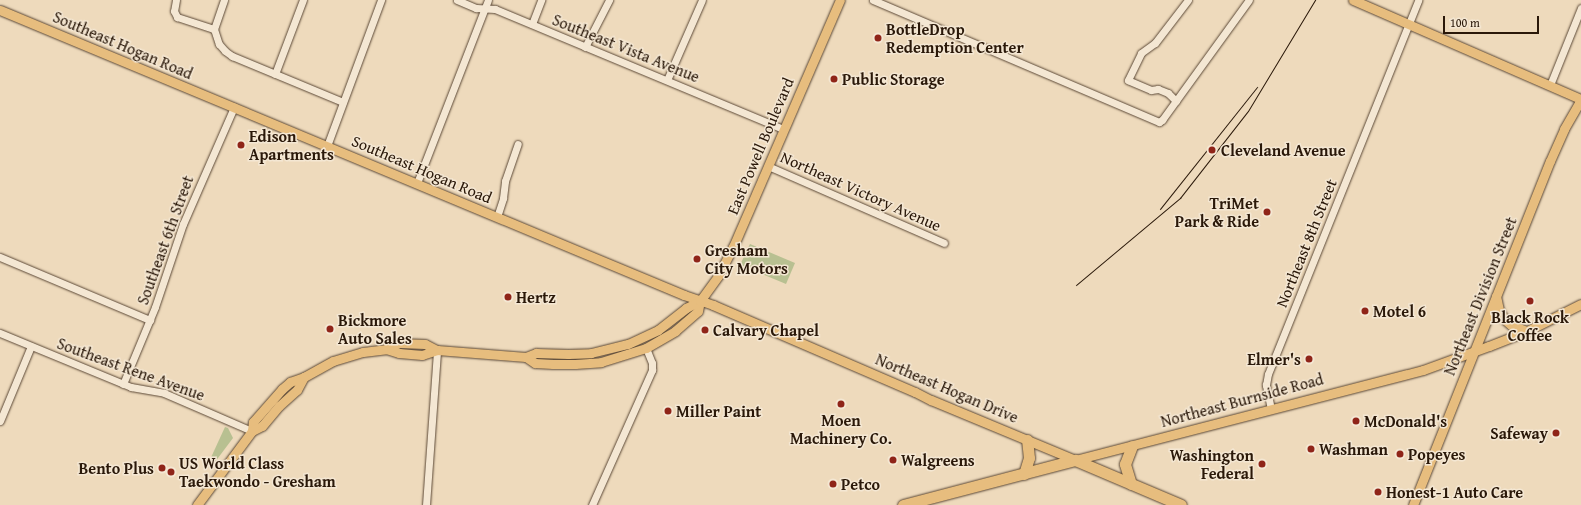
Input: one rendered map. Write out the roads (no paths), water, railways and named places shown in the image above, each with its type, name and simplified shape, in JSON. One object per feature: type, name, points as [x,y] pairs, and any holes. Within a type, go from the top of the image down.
[{"type":"highway","points":[[1024,474],[1029,458],[1027,440]]},
{"type":"highway","points":[[1130,484],[1125,464],[1132,446]]},
{"type":"highway","name":"Northeast Burnside Road","points":[[903,505],[1075,460]]},
{"type":"highway","name":"Northeast Hogan Drive","points":[[1075,460],[1181,505]]},
{"type":"main road","name":"East Powell Boulevard","points":[[197,505],[252,431],[262,426],[279,406],[297,390],[304,377],[343,358],[386,349],[399,353],[422,354],[437,350],[526,357],[535,362],[587,364],[611,360],[646,348],[684,324],[698,311],[700,301],[725,263],[840,0]]},
{"type":"main road","points":[[1353,0],[1581,100]]},
{"type":"main road","name":"Southeast Hogan Road","points":[[0,10],[700,301]]},
{"type":"main road","name":"Northeast Division Street","points":[[1413,505],[1559,141],[1581,100]]},
{"type":"main road","points":[[1496,296],[1499,310],[1504,319],[1516,327],[1527,331]]},
{"type":"main road","name":"East Powell Boulevard","points":[[526,357],[536,353],[582,354],[610,350],[645,337],[700,301]]},
{"type":"main road","name":"Northeast Hogan Drive","points":[[700,301],[1075,460]]},
{"type":"main road","name":"Northeast Burnside Road","points":[[1075,460],[1423,370],[1527,331],[1581,304]]},
{"type":"main road","points":[[610,350],[611,360]]},
{"type":"street","points":[[176,0],[174,11],[177,17],[214,29]]},
{"type":"street","points":[[224,0],[214,29],[219,44],[232,56],[342,102]]},
{"type":"street","points":[[275,74],[303,0]]},
{"type":"street","points":[[327,146],[381,0]]},
{"type":"street","name":"Southeast Vista Avenue","points":[[457,0],[476,8],[494,9],[532,24],[783,129]]},
{"type":"street","points":[[417,184],[488,0]]},
{"type":"street","points":[[532,24],[541,0]]},
{"type":"street","points":[[585,46],[609,0]]},
{"type":"street","points":[[667,80],[702,0]]},
{"type":"street","points":[[873,0],[1159,122],[1176,101],[1249,0]]},
{"type":"street","points":[[1176,101],[1163,91],[1158,89],[1151,90],[1128,80],[1141,53],[1155,43],[1188,0]]},
{"type":"street","name":"Northeast 8th Street","points":[[1271,409],[1266,385],[1268,374],[1418,0]]},
{"type":"street","points":[[1550,86],[1581,8]]},
{"type":"street","name":"Southeast 6th Street","points":[[123,384],[150,320],[183,224],[234,107]]},
{"type":"street","points":[[497,217],[503,198],[505,180],[518,144]]},
{"type":"street","name":"Northeast Victory Avenue","points":[[768,166],[944,243]]},
{"type":"street","points":[[0,257],[150,320]]},
{"type":"street","name":"Southeast Rene Avenue","points":[[0,333],[123,384],[164,394],[252,431]]},
{"type":"street","points":[[0,421],[31,346]]},
{"type":"street","points":[[592,505],[652,370],[652,363],[646,348]]},
{"type":"street","points":[[426,505],[437,350]]},
{"type":"tram line","points":[[1076,285],[1180,198],[1248,111],[1315,0]]},
{"type":"tram line","points":[[1160,209],[1257,87]]},
{"type":"place","name":"BottleDrop Redemption Center","points":[[878,38]]},
{"type":"place","name":"Public Storage","points":[[834,79]]},
{"type":"place","name":"Edison Apartments","points":[[241,145]]},
{"type":"place","name":"Cleveland Avenue","points":[[1212,150]]},
{"type":"place","name":"TriMet Park & Ride","points":[[1267,212]]},
{"type":"place","name":"Gresham City Motors","points":[[697,259]]},
{"type":"place","name":"Hertz","points":[[508,297]]},
{"type":"place","name":"Black Rock Coffee","points":[[1530,301]]},
{"type":"place","name":"Motel 6","points":[[1365,311]]},
{"type":"place","name":"Bickmore Auto Sales","points":[[330,329]]},
{"type":"place","name":"Calvary Chapel","points":[[705,330]]},
{"type":"place","name":"Elmer's","points":[[1309,359]]},
{"type":"place","name":"Moen Machinery Co.","points":[[841,404]]},
{"type":"place","name":"Miller Paint","points":[[668,411]]},
{"type":"place","name":"McDonald's","points":[[1356,421]]},
{"type":"place","name":"Safeway","points":[[1556,433]]},
{"type":"place","name":"Washman","points":[[1311,449]]},
{"type":"place","name":"Popeyes","points":[[1400,454]]},
{"type":"place","name":"Walgreens","points":[[893,460]]},
{"type":"place","name":"Washington Federal","points":[[1262,464]]},
{"type":"place","name":"Bento Plus","points":[[162,468]]},
{"type":"place","name":"US World Class Taekwondo - Gresham","points":[[171,472]]},
{"type":"place","name":"Petco","points":[[833,484]]},
{"type":"place","name":"Honest-1 Auto Care","points":[[1378,492]]}]
